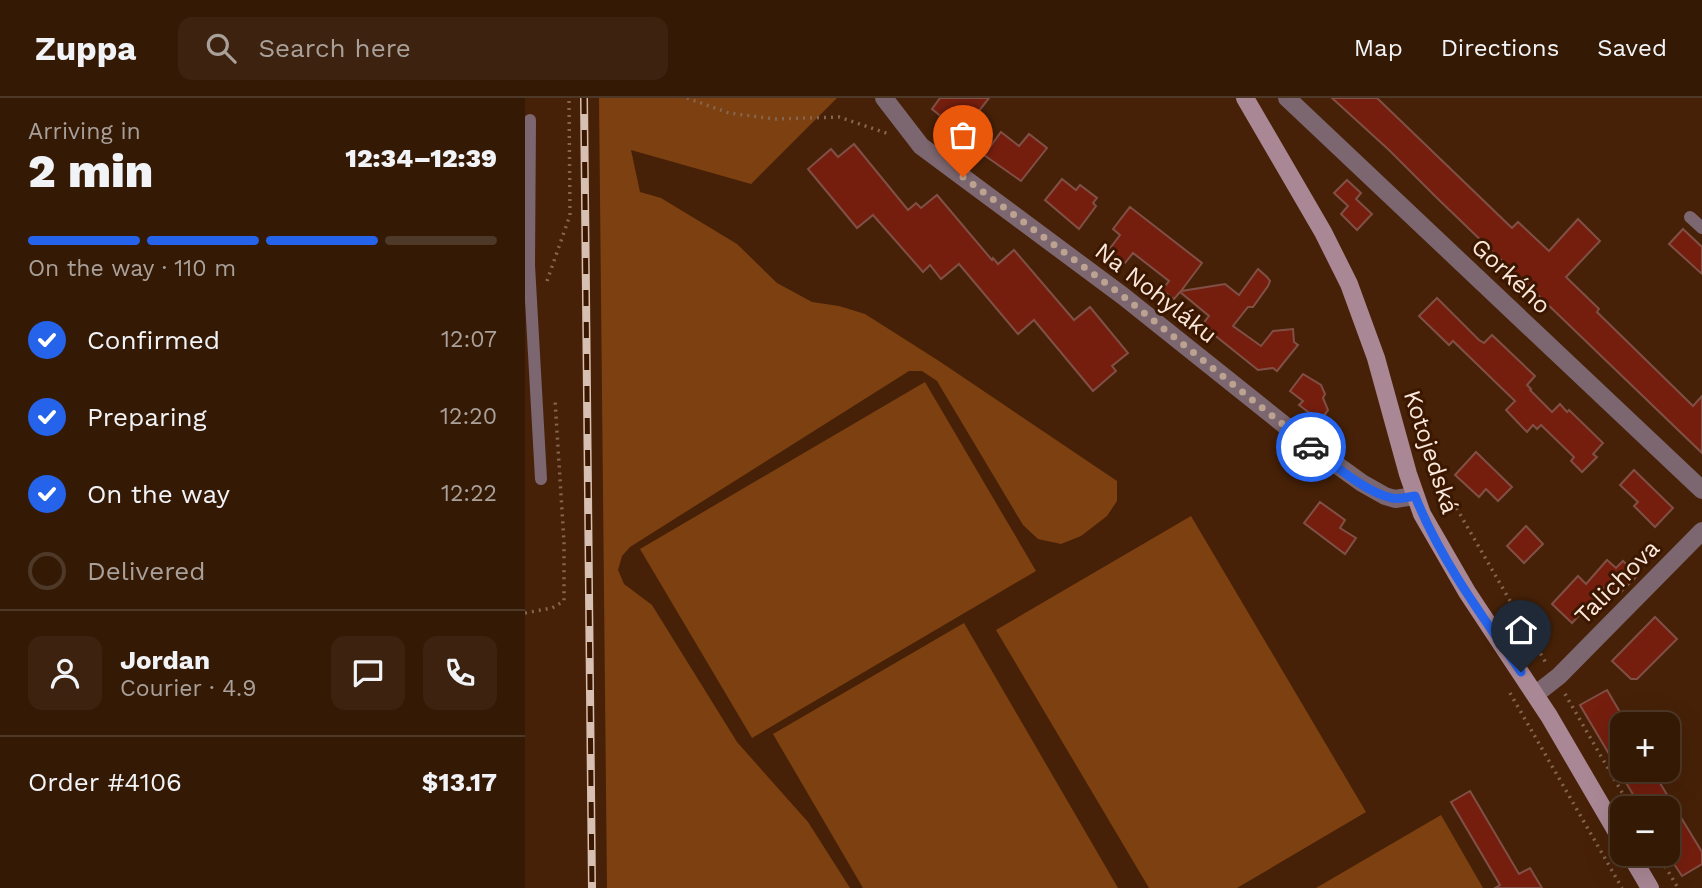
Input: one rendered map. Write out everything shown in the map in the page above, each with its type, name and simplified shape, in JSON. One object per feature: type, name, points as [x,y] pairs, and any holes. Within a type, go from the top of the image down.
[{"type":"main road","name":"Kotojedská","points":[[1245,98],[1324,232],[1349,284],[1376,358],[1422,514],[1447,561],[1536,694],[1610,820]]},
{"type":"main road","points":[[1637,866],[1650,888]]},
{"type":"street","name":"Na Nohyláku","points":[[884,98],[921,145],[1123,296],[1333,463],[1385,496],[1395,499],[1415,496]]},
{"type":"street","name":"Gorkého","points":[[1287,98],[1702,490]]},
{"type":"street","name":"Talichova","points":[[1536,694],[1555,679],[1702,531]]},
{"type":"lane","points":[[530,120],[527,265],[541,479]]},
{"type":"lane","points":[[1690,217],[1702,228]]},
{"type":"path","points":[[548,293],[547,279],[570,215],[569,98]]},
{"type":"path","points":[[687,98],[729,113],[764,117],[839,117],[921,145]]},
{"type":"path","points":[[525,613],[552,608],[564,601],[564,542],[554,390]]},
{"type":"path","points":[[1446,490],[1624,796]]},
{"type":"path","points":[[1515,704],[1622,888]]},
{"type":"path","points":[[1665,866],[1678,888]]},
{"type":"shaded area","points":[[599,98],[837,98],[751,184],[631,150],[640,192],[661,198],[737,244],[777,283],[812,302],[865,314],[1117,481],[1117,501],[1107,516],[1081,536],[1061,544],[1038,539],[1023,525],[937,381],[922,371],[909,371],[630,547],[622,556],[618,570],[624,584],[652,605],[737,742],[808,822],[850,888],[607,888]]},
{"type":"shaded area","points":[[925,382],[1036,571],[752,738],[640,549]]},
{"type":"shaded area","points":[[1191,516],[1366,812],[1237,888],[1149,888],[996,630]]},
{"type":"shaded area","points":[[964,623],[1118,888],[863,888],[773,734]]},
{"type":"shaded area","points":[[1441,815],[1483,888],[1316,888]]},
{"type":"building","points":[[940,98],[989,98],[958,138],[939,124],[943,118],[932,109]]},
{"type":"building","points":[[1332,98],[1377,98],[1512,228],[1518,222],[1549,251],[1578,219],[1600,241],[1566,277],[1599,309],[1597,312],[1693,406],[1702,396],[1702,453],[1389,150]]},
{"type":"building","points":[[1001,132],[1019,146],[1029,134],[1047,148],[1021,181],[984,155]]},
{"type":"building","points":[[854,144],[908,210],[916,203],[921,208],[937,195],[992,260],[993,258],[998,264],[1014,250],[1074,320],[1090,307],[1128,353],[1112,366],[1116,371],[1093,391],[1034,320],[1018,334],[959,264],[941,279],[930,265],[923,272],[873,215],[857,228],[808,169],[831,149],[838,157]]},
{"type":"building","points":[[1062,179],[1076,190],[1080,185],[1097,198],[1093,203],[1096,206],[1079,229],[1045,200]]},
{"type":"building","points":[[1347,180],[1361,193],[1356,199],[1372,214],[1357,230],[1341,214],[1348,206],[1334,193]]},
{"type":"building","points":[[1130,207],[1202,263],[1181,291],[1225,284],[1239,295],[1258,269],[1267,277],[1270,281],[1268,286],[1253,307],[1248,307],[1233,326],[1261,346],[1273,331],[1293,329],[1294,342],[1298,345],[1277,371],[1273,368],[1258,370],[1202,325],[1209,316],[1180,292],[1174,299],[1162,290],[1169,281],[1133,253],[1125,263],[1108,251],[1120,235],[1113,229]]},
{"type":"building","points":[[1683,229],[1702,247],[1702,274],[1669,244]]},
{"type":"building","points":[[1437,298],[1479,340],[1484,343],[1492,335],[1535,376],[1527,385],[1552,412],[1560,404],[1603,443],[1593,454],[1597,457],[1582,472],[1571,461],[1574,457],[1541,425],[1537,429],[1533,425],[1527,432],[1506,410],[1515,401],[1453,341],[1449,345],[1419,316]]},
{"type":"building","points":[[1303,374],[1321,385],[1325,394],[1323,398],[1328,410],[1320,421],[1299,405],[1303,401],[1290,391]]},
{"type":"building","points":[[1476,452],[1512,487],[1498,501],[1486,489],[1479,497],[1455,475]]},
{"type":"building","points":[[1634,470],[1673,508],[1655,527],[1634,506],[1638,502],[1620,485]]},
{"type":"building","points":[[1320,502],[1345,520],[1340,528],[1356,538],[1345,554],[1304,523]]},
{"type":"building","points":[[1526,526],[1543,544],[1524,563],[1507,546]]},
{"type":"building","points":[[1607,560],[1616,568],[1623,561],[1638,575],[1617,596],[1606,586],[1572,623],[1552,604],[1578,576],[1586,584]]},
{"type":"building","points":[[1655,617],[1677,639],[1637,679],[1631,679],[1612,661]]},
{"type":"building","points":[[1607,690],[1620,712],[1610,712],[1610,756],[1580,705]]},
{"type":"building","points":[[1626,782],[1659,782],[1668,796],[1634,796]]},
{"type":"building","points":[[1470,791],[1519,874],[1530,868],[1542,888],[1495,888],[1500,885],[1451,802]]},
{"type":"building","points":[[1680,816],[1702,852],[1702,864],[1682,876],[1675,866],[1680,866]]},
{"type":"railway","points":[[584,98],[592,888]]},
{"type":"way so far","points":[[963,177],[1123,296],[1311,447]]},
{"type":"route","points":[[1311,447],[1385,496],[1395,499],[1415,496],[1447,561],[1521,672]]}]
